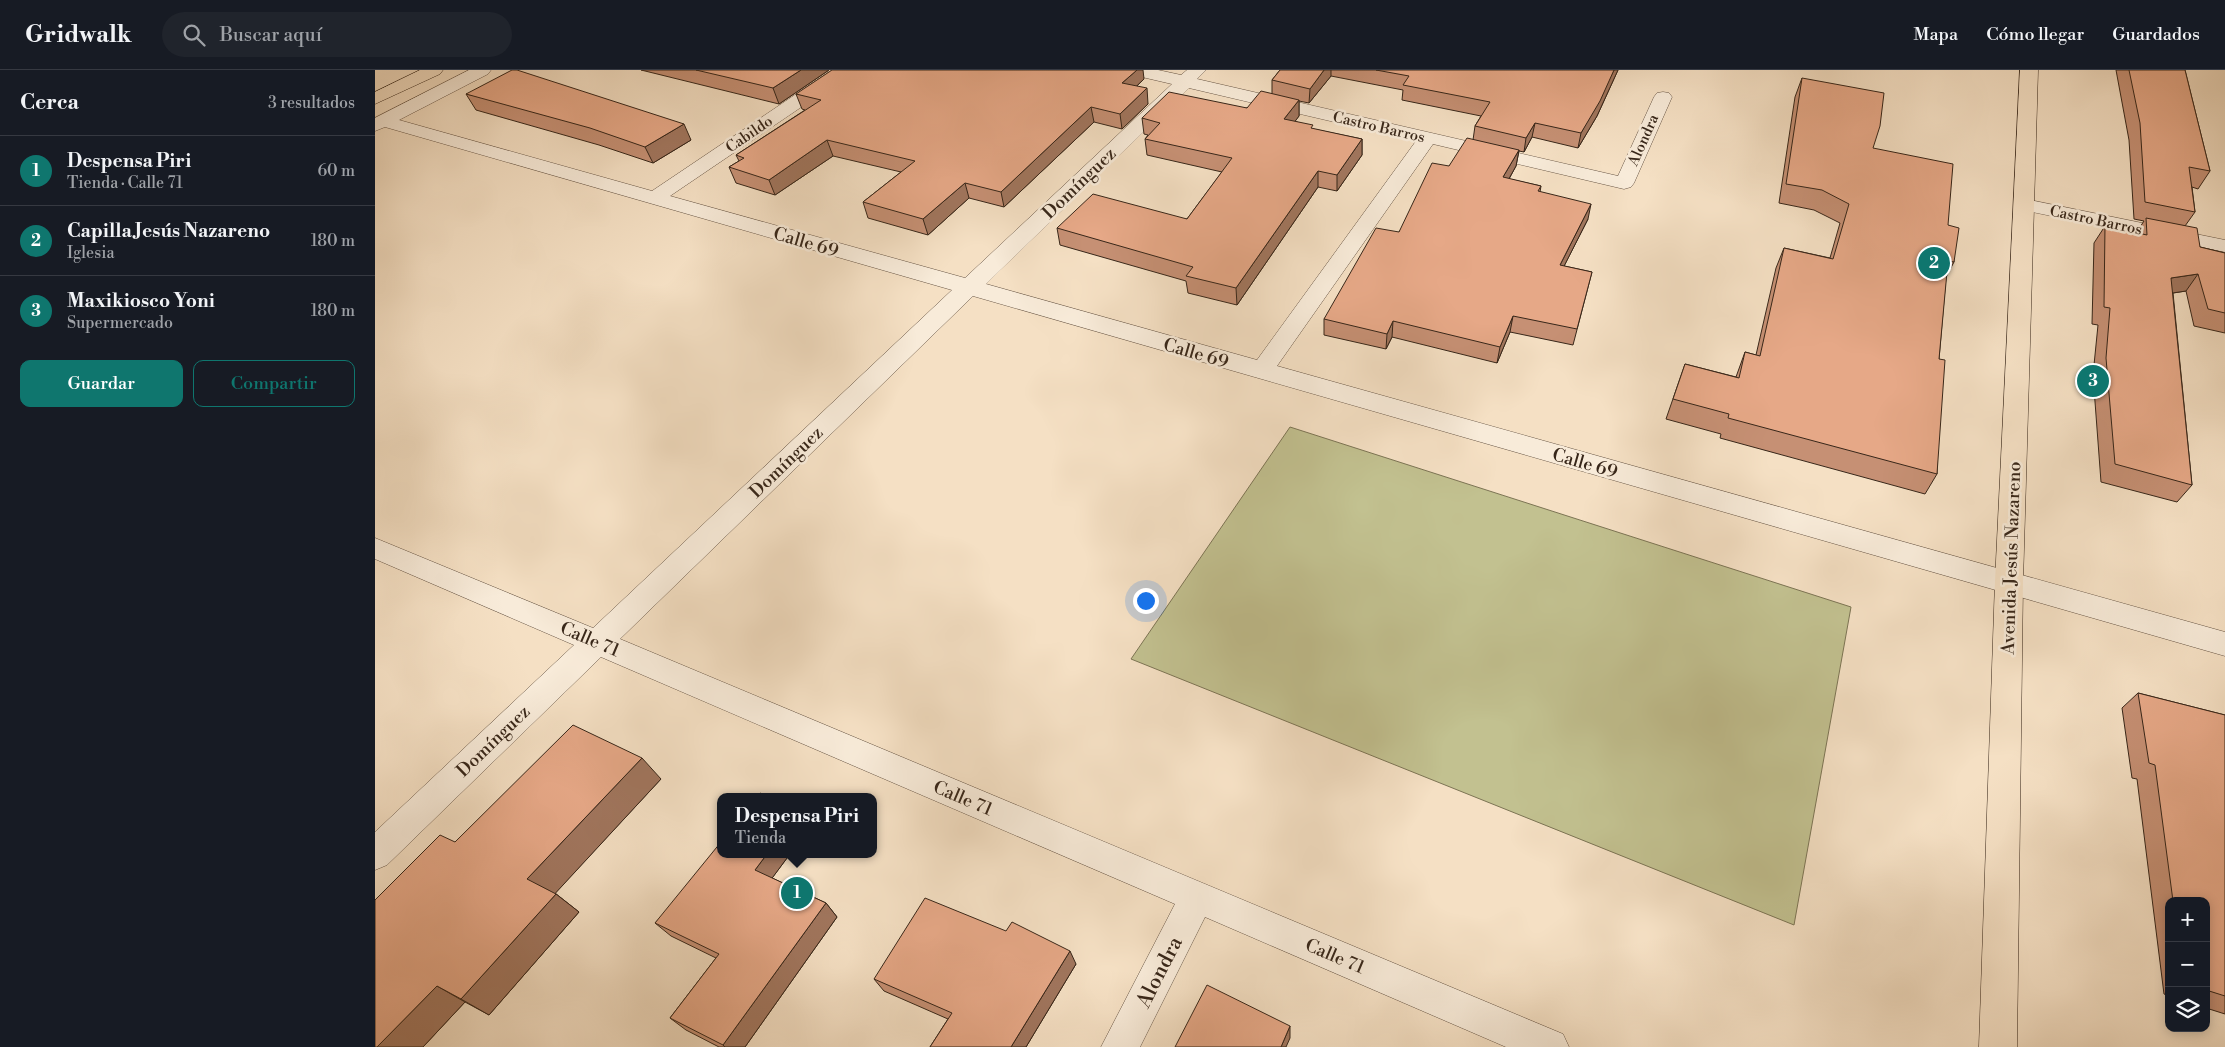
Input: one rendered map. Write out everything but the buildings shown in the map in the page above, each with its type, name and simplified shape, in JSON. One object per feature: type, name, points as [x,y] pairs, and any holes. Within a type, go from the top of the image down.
[{"type":"main road","points":[[375,100],[434,70]]},
{"type":"main road","name":"Avenida Jesús Nazareno","points":[[1998,1047],[2009,582],[2029,70]]},
{"type":"street","points":[[379,123],[482,70]]},
{"type":"street","name":"Cabildo","points":[[654,198],[844,70]]},
{"type":"street","name":"Castro Barros","points":[[1135,70],[1191,76],[1427,139],[1624,183]]},
{"type":"street","name":"Domínguez","points":[[375,854],[1191,76]]},
{"type":"street","name":"Alondra","points":[[1624,183],[1663,97]]},
{"type":"street","name":"Calle 69","points":[[379,123],[654,198],[1261,372],[2225,644]]},
{"type":"street","points":[[1261,372],[1427,139]]},
{"type":"street","name":"Castro Barros","points":[[2025,205],[2225,246]]},
{"type":"street","name":"Calle 71","points":[[375,548],[1550,1047]]},
{"type":"street","name":"Alondra","points":[[1120,1047],[1197,897]]},
{"type":"shaded area","points":[[1290,427],[1851,607],[1794,925],[1131,659]]},
{"type":"place","name":"Capilla Jesús Nazareno","points":[[1934,263]]},
{"type":"place","name":"Maxikiosco Yoni","points":[[2093,381]]},
{"type":"place","name":"Despensa Piri","points":[[797,893]]}]
